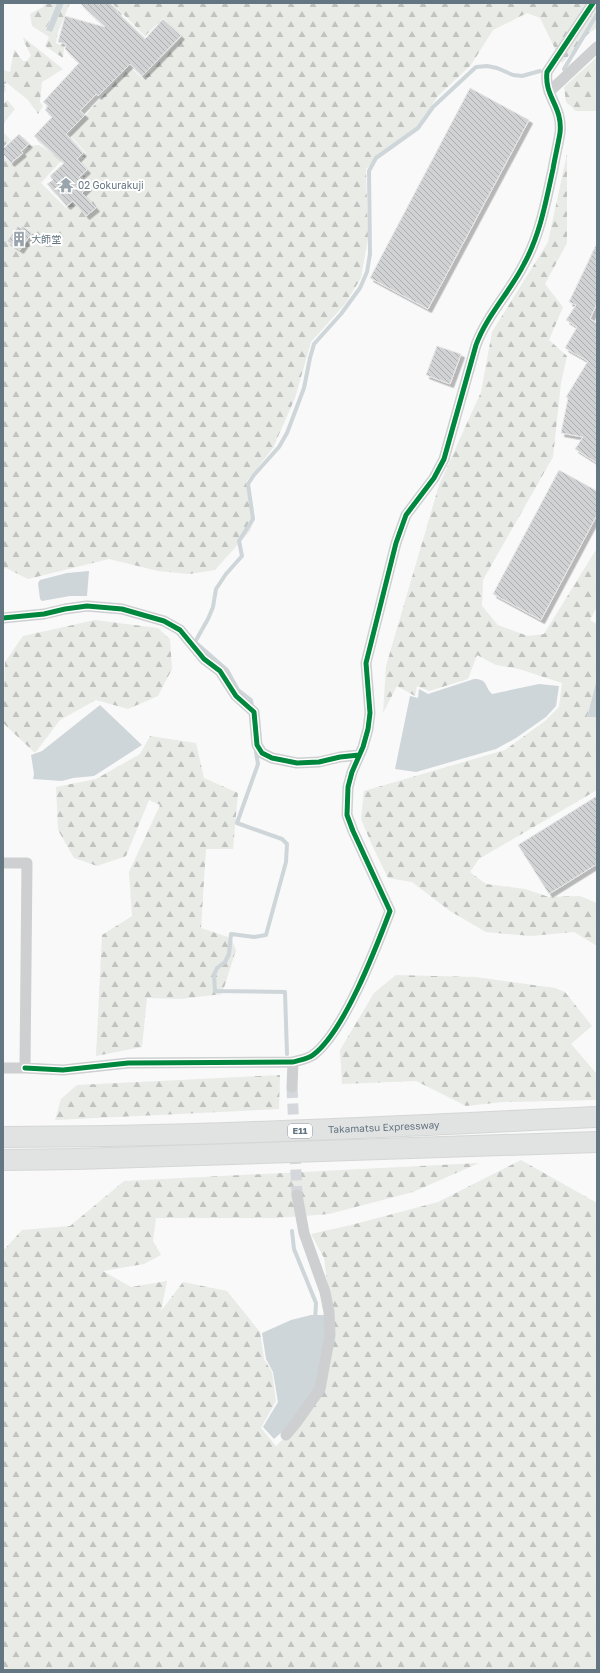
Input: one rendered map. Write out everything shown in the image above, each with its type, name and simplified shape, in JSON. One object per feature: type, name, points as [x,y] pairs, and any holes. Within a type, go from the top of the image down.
[{"type":"highway","name":"Takamatsu Expressway","points":[[3,1137],[76,1137],[281,1132],[597,1117]]},
{"type":"highway","name":"Takamatsu Expressway","points":[[3,1160],[77,1159],[597,1142]]},
{"type":"street","points":[[3,1068],[63,1070],[128,1063],[293,1062],[312,1056],[328,1040],[353,996],[375,949],[390,911],[347,815],[348,787],[368,729],[370,713],[366,663],[396,543],[406,515],[434,478],[444,459],[481,332],[524,266],[535,242],[547,196],[560,132],[560,116],[548,92],[546,83],[547,72],[593,3]]},
{"type":"street","points":[[548,92],[597,47]]},
{"type":"street","points":[[3,618],[44,614],[87,606],[122,609],[164,621],[180,630],[204,659],[220,671],[236,696],[254,712],[257,745],[262,753],[272,758],[297,762],[320,762],[340,757],[359,755]]},
{"type":"street","points":[[3,863],[27,863],[25,1068]]},
{"type":"street","points":[[292,1087],[293,1062]]},
{"type":"street","points":[[286,1435],[320,1389],[330,1335],[329,1312],[325,1292],[304,1233],[297,1196]]},
{"type":"green space","points":[[45,3],[57,3],[46,29],[52,32],[64,3],[70,3],[58,32],[56,43],[64,47],[63,58],[45,46],[49,37],[32,26],[30,14],[43,7]]},
{"type":"green space","points":[[112,3],[597,3],[597,28],[588,34],[562,63],[540,18],[527,13],[493,30],[471,65],[438,96],[412,134],[391,147],[366,169],[368,238],[361,278],[345,304],[311,342],[295,398],[273,448],[246,482],[255,518],[250,531],[215,570],[189,574],[158,571],[109,559],[28,579],[6,568],[3,569],[3,156],[12,165],[24,154],[28,146],[39,145],[62,160],[41,183],[66,208],[90,187],[82,177],[89,171],[79,160],[86,153],[69,134],[129,66],[143,79],[182,37],[163,18],[145,36]]},
{"type":"green space","points":[[23,37],[63,69],[42,82],[40,102],[43,106],[38,114],[28,100],[7,83],[4,84],[6,90],[3,94],[3,70],[10,72],[14,49],[23,61],[27,61],[31,55]]},
{"type":"green space","points":[[597,57],[597,111],[576,111],[566,102],[564,87]]},
{"type":"green space","points":[[7,100],[15,109],[3,124],[3,105]]},
{"type":"green space","points":[[3,132],[11,140],[3,147]]},
{"type":"green space","points":[[567,154],[567,243],[545,284],[563,307],[549,340],[567,356],[561,383],[553,457],[483,580],[482,606],[498,625],[528,636],[544,634],[597,548],[597,607],[590,620],[597,624],[597,679],[587,717],[597,717],[597,790],[479,859],[470,872],[486,884],[525,889],[549,897],[580,896],[597,903],[597,946],[574,932],[531,936],[486,932],[450,911],[412,882],[388,878],[361,819],[364,791],[505,750],[545,721],[559,707],[562,683],[519,669],[496,665],[477,655],[468,679],[429,691],[417,686],[415,696],[397,686],[383,713],[386,666],[439,485],[481,392],[492,332],[548,242]]},
{"type":"green space","points":[[95,620],[158,628],[170,639],[172,669],[158,696],[128,709],[96,700],[60,720],[35,753],[3,723],[5,662],[23,636]]},
{"type":"green space","points":[[150,736],[196,743],[204,778],[238,793],[233,849],[206,849],[201,928],[231,938],[236,950],[222,994],[181,999],[147,998],[142,1047],[96,1056],[102,935],[132,916],[129,872],[160,805],[149,800],[126,856],[97,866],[74,858],[58,830],[56,787],[96,779],[140,754]]},
{"type":"green space","points":[[396,975],[475,977],[555,988],[565,992],[592,1026],[571,1044],[597,1074],[597,1100],[503,1102],[466,1106],[416,1081],[342,1084],[340,1050],[374,993]]},
{"type":"green space","points":[[280,1075],[279,1109],[55,1120],[61,1099],[77,1085]]},
{"type":"green space","points":[[521,1160],[597,1203],[597,1670],[3,1670],[3,1251],[22,1230],[70,1226],[124,1181],[479,1163],[413,1192],[329,1214],[278,1218],[156,1218],[153,1241],[161,1255],[144,1264],[103,1271],[131,1287],[167,1281],[161,1311],[183,1282],[227,1291],[260,1332],[264,1359],[272,1372],[276,1401],[261,1428],[276,1446],[301,1421],[334,1333],[324,1258],[311,1234],[438,1202]]},
{"type":"shaded area","points":[[57,3],[64,3],[52,32],[46,30]]},
{"type":"shaded area","points":[[89,571],[87,596],[70,596],[42,601],[40,599],[38,583],[40,580],[67,573]]},
{"type":"shaded area","points":[[474,679],[482,680],[492,694],[539,684],[559,686],[556,706],[546,717],[516,738],[496,749],[416,772],[395,769],[410,696],[418,698],[419,689],[428,694]]},
{"type":"shaded area","points":[[597,679],[597,717],[587,717]]},
{"type":"shaded area","points":[[100,705],[142,745],[94,776],[73,778],[62,781],[33,779],[34,774],[31,755],[42,751]]},
{"type":"shaded area","points":[[311,1315],[326,1315],[326,1351],[318,1387],[292,1423],[274,1439],[263,1427],[278,1402],[273,1372],[266,1359],[262,1333],[291,1320]]},
{"type":"building","points":[[80,3],[110,3],[118,11],[117,12],[145,39],[163,19],[181,36],[142,76],[130,64],[98,96],[96,94],[80,111],[85,115],[66,134],[83,153],[77,159],[87,170],[79,177],[88,187],[82,193],[96,208],[86,216],[73,201],[67,206],[47,184],[53,180],[50,176],[64,163],[34,136],[52,117],[45,110],[48,106],[43,102],[79,63],[65,49],[66,44],[58,42],[65,16],[105,27]]},
{"type":"building","points":[[470,88],[529,120],[428,309],[370,278]]},
{"type":"building","points":[[19,134],[29,144],[21,151],[23,153],[11,163],[3,154],[3,149]]},
{"type":"building","name":"大師堂","points":[[18,226],[21,228],[22,226],[32,233],[20,250],[7,241]]},
{"type":"building","points":[[597,243],[597,303],[590,319],[597,323],[597,463],[575,449],[583,437],[561,433],[568,398],[566,397],[588,361],[565,348],[577,327],[566,320],[576,305],[569,302]]},
{"type":"building","points":[[437,346],[461,354],[450,384],[426,375]]},
{"type":"building","points":[[559,470],[597,491],[597,515],[541,620],[493,594]]},
{"type":"building","points":[[597,796],[597,864],[549,894],[518,845]]},
{"type":"waterway","points":[[564,69],[597,14]]},
{"type":"waterway","points":[[252,706],[251,700],[238,690],[227,670],[195,642],[213,607],[216,589],[226,574],[242,556],[239,541],[253,519],[248,484],[279,447],[287,433],[304,388],[314,344],[341,314],[360,288],[367,272],[370,254],[369,171],[376,158],[418,128],[433,107],[476,67],[487,66],[497,68],[513,75],[522,76],[540,71]]},
{"type":"waterway","points":[[256,752],[258,764],[237,823],[282,839],[287,844],[286,862],[266,935],[254,937],[231,934],[229,954],[225,962],[217,968],[214,975],[215,991],[285,992],[287,1054]]},
{"type":"waterway","points":[[292,1231],[294,1249],[316,1303],[315,1321]]},
{"type":"tunnel","points":[[292,1087],[297,1195]]},
{"type":"cycle path","points":[[25,1068],[63,1070],[128,1063],[293,1062],[313,1055],[325,1044],[347,1009],[368,967],[390,911],[347,815],[348,787],[368,729],[370,713],[366,663],[396,543],[406,515],[434,478],[444,459],[476,345],[486,324],[530,253],[538,230],[548,193],[560,133],[559,116],[548,88],[547,72],[593,3]]},
{"type":"cycle path","points":[[3,618],[44,614],[87,606],[122,609],[164,621],[180,630],[204,659],[220,671],[236,696],[254,712],[257,745],[262,753],[272,758],[297,763],[319,762],[340,757],[359,755]]},
{"type":"place","name":"02 Gokurakuji","points":[[66,185]]},
{"type":"place","name":"大師堂","points":[[19,239]]}]
